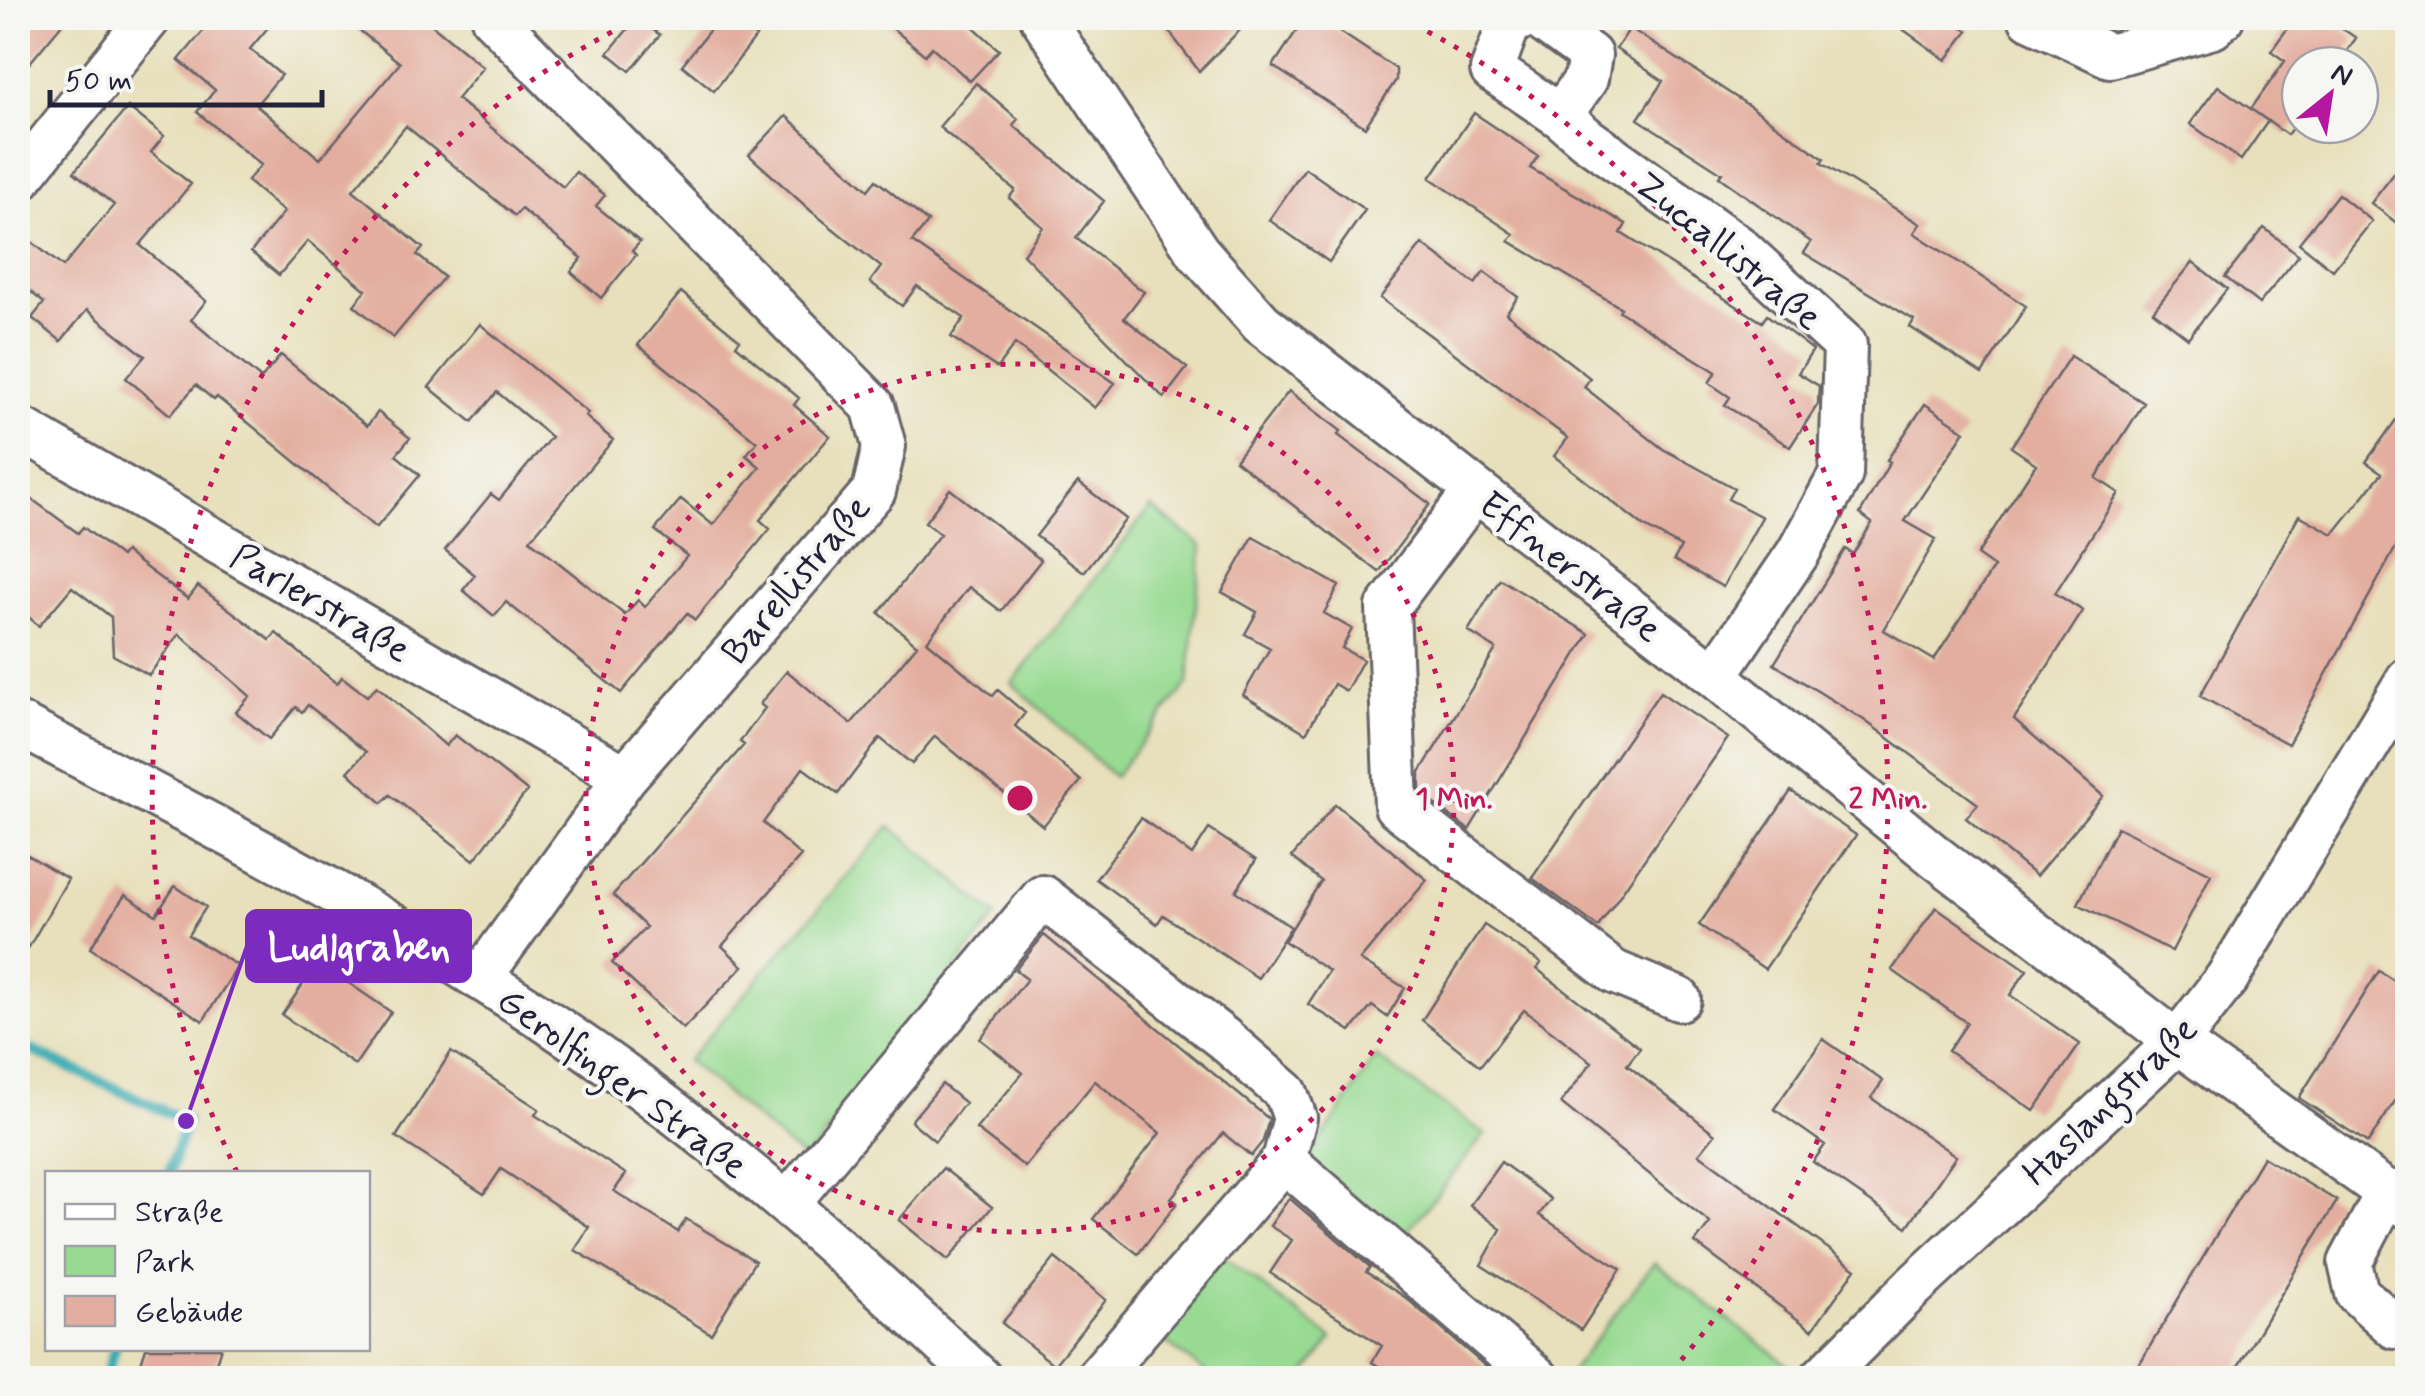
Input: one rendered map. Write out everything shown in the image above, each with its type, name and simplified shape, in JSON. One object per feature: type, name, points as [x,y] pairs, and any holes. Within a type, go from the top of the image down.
[{"type":"street","points":[[18,181],[149,18]]},
{"type":"street","name":"Barellistraße","points":[[480,978],[625,778],[874,491],[884,446],[873,406],[493,18]]},
{"type":"street","name":"Effnerstraße","points":[[1042,18],[1198,252],[1261,323],[1715,676],[1937,858],[2177,1042],[2398,1199]]},
{"type":"street","name":"Zuccallistraße","points":[[1522,18],[1509,24],[1492,70],[1736,246],[1845,344],[1841,474],[1798,553],[1715,676]]},
{"type":"street","points":[[1540,18],[1590,55],[1586,79],[1560,116]]},
{"type":"street","points":[[2030,18],[2110,56],[2213,27],[2222,18]]},
{"type":"street","name":"Parlerstraße","points":[[18,427],[625,778]]},
{"type":"street","points":[[1474,492],[1388,607],[1396,806],[1614,972],[1679,999]]},
{"type":"street","name":"Haslangstraße","points":[[1842,1372],[2177,1042],[2227,978],[2408,679]]},
{"type":"street","name":"Gerolfinger Straße","points":[[18,724],[334,892],[480,978],[639,1086],[854,1260],[980,1378]]},
{"type":"street","points":[[787,1204],[1043,897],[1224,1039],[1286,1093],[1294,1118],[1284,1160],[1098,1378]]},
{"type":"street","points":[[1284,1160],[1536,1378]]},
{"type":"street","points":[[2398,1199],[2350,1263],[2357,1293],[2395,1326],[2408,1327]]},
{"type":"green space","points":[[1151,507],[1202,546],[1188,683],[1114,777],[1012,683]]},
{"type":"green space","points":[[890,826],[996,916],[805,1160],[687,1061]]},
{"type":"green space","points":[[1376,1057],[1485,1134],[1402,1238],[1308,1159]]},
{"type":"green space","points":[[1222,1256],[1332,1339],[1303,1378],[1213,1378],[1156,1335]]},
{"type":"green space","points":[[1654,1263],[1796,1371],[1789,1378],[1575,1378],[1569,1374]]},
{"type":"building","points":[[18,18],[67,18],[18,77]]},
{"type":"building","points":[[214,18],[276,18],[250,49],[281,75],[256,105],[320,159],[400,63],[344,18],[424,18],[483,67],[457,99],[563,187],[576,172],[605,195],[596,206],[640,242],[632,251],[636,255],[601,298],[571,272],[582,258],[521,209],[515,216],[406,126],[353,190],[423,248],[417,255],[444,277],[393,338],[354,305],[366,290],[308,241],[279,275],[251,252],[284,212],[247,181],[261,165],[197,112],[215,90],[179,60]]},
{"type":"building","points":[[637,18],[660,35],[630,71],[608,53]]},
{"type":"building","points":[[719,18],[730,18],[756,37],[714,91],[682,65]]},
{"type":"building","points":[[880,18],[964,18],[999,50],[970,81],[932,47],[925,55]]},
{"type":"building","points":[[1159,18],[1252,18],[1199,71]]},
{"type":"building","points":[[1305,18],[1319,18],[1396,69],[1396,80],[1365,127],[1273,66]]},
{"type":"building","points":[[1887,18],[1949,18],[1968,31],[1946,60]]},
{"type":"building","points":[[2295,18],[2327,18],[2356,38],[2351,45],[2280,45],[2280,57],[2271,51]]},
{"type":"building","points":[[1630,28],[1754,109],[1824,159],[1821,163],[1920,224],[1914,233],[2026,306],[1982,374],[1910,327],[1914,320],[1804,253],[1811,242],[1719,177],[1722,173],[1638,119],[1663,81],[1616,49]]},
{"type":"building","points":[[2280,68],[2280,130],[2251,109]]},
{"type":"building","points":[[976,83],[1018,119],[1013,125],[1104,201],[1076,238],[1144,292],[1124,318],[1187,368],[1164,398],[1023,254],[1043,227],[1009,198],[1015,190],[939,127]]},
{"type":"building","points":[[2218,86],[2268,121],[2241,160],[2190,124]]},
{"type":"building","points":[[128,107],[164,136],[151,152],[191,184],[140,245],[206,301],[191,320],[261,379],[281,355],[367,426],[378,412],[410,438],[396,455],[420,475],[376,528],[217,397],[214,400],[196,385],[170,415],[126,378],[145,356],[87,310],[61,341],[32,318],[44,303],[18,281],[18,259],[32,242],[63,267],[114,205],[74,172]]},
{"type":"building","points":[[1474,113],[1538,156],[1530,168],[1626,224],[1621,233],[1762,322],[1767,315],[1813,350],[1798,373],[1819,386],[1818,404],[1790,447],[1725,405],[1730,397],[1709,383],[1716,372],[1619,311],[1621,308],[1509,241],[1514,234],[1430,178]]},
{"type":"building","points":[[786,116],[868,190],[876,180],[928,222],[912,242],[1115,383],[1095,408],[1015,344],[997,368],[951,337],[964,318],[917,286],[902,306],[870,282],[881,267],[749,155]]},
{"type":"building","points":[[2408,156],[2408,232],[2371,203]]},
{"type":"building","points":[[1305,168],[1365,210],[1329,262],[1269,220]]},
{"type":"building","points":[[2338,194],[2372,221],[2333,270],[2299,243]]},
{"type":"building","points":[[2264,228],[2299,255],[2259,304],[2225,277]]},
{"type":"building","points":[[1422,244],[1475,284],[1484,272],[1518,297],[1506,313],[1590,378],[1584,387],[1663,449],[1734,488],[1728,499],[1762,517],[1723,587],[1674,560],[1681,547],[1643,526],[1554,456],[1568,438],[1380,298]]},
{"type":"building","points":[[2193,262],[2227,289],[2188,338],[2153,311]]},
{"type":"building","points":[[681,292],[740,340],[736,345],[799,398],[794,405],[830,436],[760,520],[770,529],[695,620],[687,613],[621,693],[506,602],[494,616],[463,590],[475,575],[445,550],[491,494],[499,500],[551,437],[497,392],[472,422],[429,387],[480,324],[588,413],[585,416],[613,440],[530,540],[625,615],[638,600],[645,607],[687,556],[655,530],[681,499],[713,525],[760,467],[746,455],[757,442],[638,345]]},
{"type":"building","points":[[2070,356],[2144,403],[2096,478],[2119,493],[2055,593],[2083,611],[2014,719],[2103,796],[2036,876],[1966,818],[1978,804],[1864,720],[1774,664],[1845,549],[1853,554],[1872,523],[1860,514],[1890,462],[1887,460],[1925,404],[1965,431],[1905,521],[1936,539],[1884,630],[1934,660],[1994,567],[1977,555],[2036,464],[2011,447]]},
{"type":"building","points":[[1289,391],[1341,431],[1338,435],[1430,504],[1379,572],[1235,460]]},
{"type":"building","points":[[2408,403],[2408,525],[2288,744],[2200,696],[2299,515],[2333,534],[2382,473],[2366,462]]},
{"type":"building","points":[[1078,482],[1126,519],[1084,572],[1036,536]]},
{"type":"building","points":[[18,489],[78,533],[83,527],[121,557],[125,552],[188,599],[198,586],[270,640],[276,633],[337,684],[342,677],[367,696],[377,686],[446,746],[455,735],[527,791],[474,860],[390,795],[382,803],[348,772],[366,752],[308,705],[302,712],[296,707],[269,739],[236,712],[250,696],[179,634],[149,675],[113,655],[111,617],[72,587],[39,626],[18,608]]},
{"type":"building","points":[[950,489],[1041,560],[1001,611],[969,587],[927,641],[993,696],[998,690],[1025,713],[1015,726],[1081,781],[1043,826],[935,736],[912,764],[880,738],[838,794],[803,768],[763,823],[801,856],[722,946],[743,966],[683,1029],[612,963],[646,927],[613,895],[744,745],[740,742],[765,708],[760,704],[787,671],[851,724],[917,645],[879,613],[940,534],[925,522]]},
{"type":"building","points":[[1253,537],[1339,586],[1324,613],[1352,629],[1342,648],[1363,660],[1346,691],[1334,684],[1306,733],[1243,695],[1270,648],[1245,634],[1257,612],[1222,592]]},
{"type":"building","points":[[1500,579],[1589,634],[1469,830],[1420,793],[1420,772],[1496,649],[1468,631]]},
{"type":"building","points":[[1660,692],[1728,738],[1598,927],[1532,878]]},
{"type":"building","points":[[1791,791],[1856,835],[1765,969],[1699,925]]},
{"type":"building","points":[[1335,804],[1427,880],[1360,960],[1405,988],[1387,1017],[1372,1006],[1351,1031],[1308,1004],[1329,971],[1284,941],[1321,881],[1292,857]]},
{"type":"building","points":[[1141,818],[1192,855],[1209,829],[1256,860],[1236,891],[1291,927],[1258,978],[1163,915],[1157,924],[1096,879]]},
{"type":"building","points":[[2117,827],[2211,874],[2172,951],[2078,904]]},
{"type":"building","points":[[18,849],[68,879],[18,966]]},
{"type":"building","points":[[175,886],[206,907],[188,935],[238,966],[203,1021],[90,948],[125,895],[156,915]]},
{"type":"building","points":[[1936,907],[2027,970],[2010,995],[2080,1044],[2034,1111],[1948,1051],[1967,1023],[1892,970]]},
{"type":"building","points":[[1484,925],[1541,963],[1537,969],[1640,1048],[1627,1065],[1715,1134],[1699,1154],[1856,1269],[1812,1330],[1695,1243],[1710,1223],[1561,1103],[1592,1062],[1524,1010],[1480,1066],[1422,1020]]},
{"type":"building","points":[[1044,935],[1269,1119],[1263,1141],[1251,1156],[1223,1133],[1171,1198],[1177,1203],[1138,1254],[1093,1219],[1160,1133],[1095,1081],[1025,1167],[976,1129],[1023,1073],[980,1039],[1027,979],[1015,970]]},
{"type":"building","points":[[318,962],[391,1012],[355,1065],[282,1015]]},
{"type":"building","points":[[2379,971],[2408,990],[2408,1081],[2368,1143],[2299,1098]]},
{"type":"building","points":[[1823,1039],[1883,1081],[1871,1098],[1956,1156],[1907,1227],[1813,1162],[1825,1145],[1774,1109]]},
{"type":"building","points":[[451,1052],[539,1109],[535,1115],[626,1174],[614,1191],[678,1232],[686,1219],[755,1261],[711,1334],[575,1250],[589,1227],[501,1169],[484,1194],[396,1137]]},
{"type":"building","points":[[942,1084],[965,1103],[935,1141],[911,1121]]},
{"type":"building","points":[[2263,1157],[2337,1201],[2231,1378],[2131,1378]]},
{"type":"building","points":[[1501,1162],[1551,1199],[1539,1215],[1621,1269],[1581,1330],[1481,1265],[1501,1229],[1470,1205]]},
{"type":"building","points":[[943,1168],[992,1207],[948,1260],[899,1220]]},
{"type":"building","points":[[1289,1198],[1370,1267],[1366,1272],[1406,1298],[1499,1378],[1397,1378],[1372,1362],[1382,1346],[1270,1273],[1292,1240],[1270,1226]]},
{"type":"building","points":[[1055,1258],[1106,1300],[1054,1365],[1002,1323]]},
{"type":"building","points":[[145,1351],[220,1351],[211,1378],[136,1378]]},
{"type":"waterway","points":[[18,1044],[186,1121],[170,1171]]},
{"type":"waterway","points":[[105,1378],[114,1351]]},
{"type":"place","name":"Ludlgraben","points":[[186,1121]]}]
